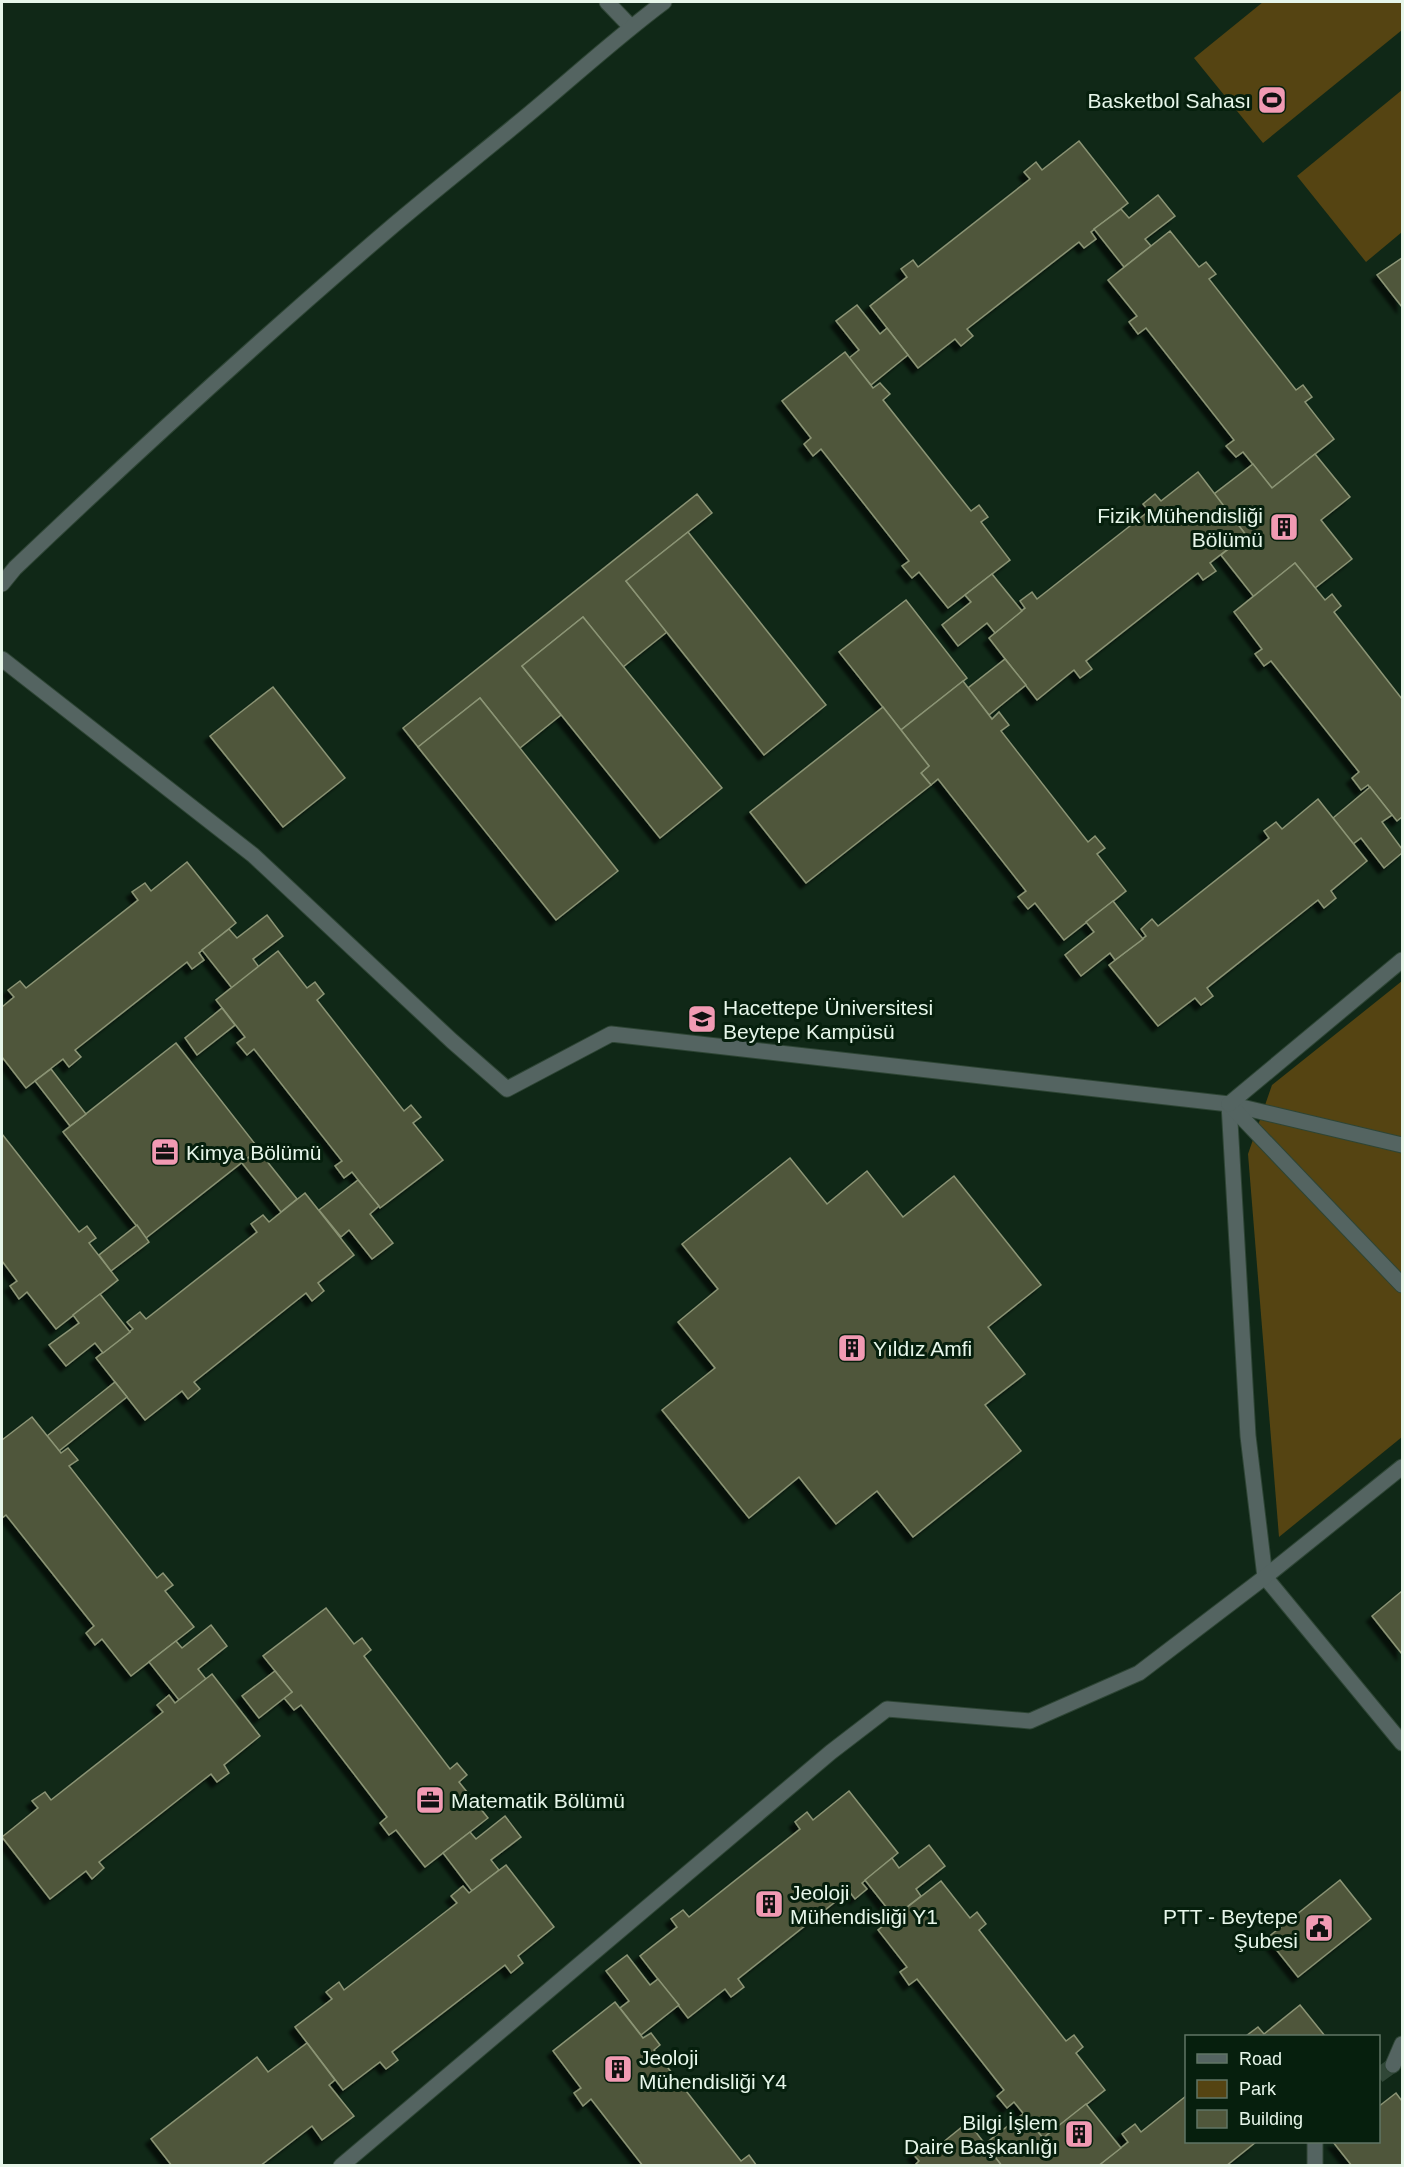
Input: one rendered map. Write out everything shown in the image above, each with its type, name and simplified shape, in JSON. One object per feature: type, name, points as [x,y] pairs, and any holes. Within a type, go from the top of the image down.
[{"type":"street","points":[[607,2],[631,27]]},
{"type":"street","points":[[2,584],[15,568],[113,474],[263,339],[396,223],[664,2]]},
{"type":"street","points":[[2,659],[253,855],[452,1041],[507,1089],[611,1034],[1229,1104],[1402,1145]]},
{"type":"street","points":[[1229,1104],[1402,960]]},
{"type":"street","points":[[1229,1104],[1402,1285]]},
{"type":"street","points":[[1229,1104],[1248,1436],[1265,1577],[1402,1743]]},
{"type":"street","points":[[340,2166],[831,1752],[887,1709],[1029,1721],[1139,1673],[1265,1577],[1402,1467]]},
{"type":"street","points":[[1393,2065],[1402,2044]]},
{"type":"street","points":[[1315,2143],[1315,2166]]},
{"type":"green space","name":"Basketbol Sahası","points":[[1263,2],[1402,2],[1402,30],[1263,143],[1194,58]]},
{"type":"green space","points":[[1402,90],[1402,232],[1366,262],[1297,176]]},
{"type":"green space","points":[[1402,981],[1402,1437],[1279,1537],[1248,1154],[1272,1085]]},
{"type":"building","points":[[1079,141],[1128,203],[1091,232],[1096,239],[1084,248],[1079,242],[967,329],[973,336],[961,346],[955,339],[918,368],[870,306],[907,277],[901,269],[913,260],[918,267],[1030,179],[1024,172],[1036,162],[1042,170]]},
{"type":"building","points":[[1158,195],[1175,216],[1145,239],[1151,246],[1124,267],[1094,229],[1121,209],[1129,218]]},
{"type":"building","points":[[1170,231],[1199,267],[1206,262],[1216,274],[1209,279],[1296,390],[1303,385],[1312,397],[1305,402],[1334,439],[1272,488],[1243,452],[1236,457],[1226,446],[1234,440],[1146,328],[1138,334],[1129,322],[1137,316],[1108,280]]},
{"type":"building","points":[[1402,258],[1402,307],[1377,275]]},
{"type":"building","points":[[857,305],[880,334],[887,328],[908,355],[871,385],[849,358],[859,350],[836,321]]},
{"type":"building","points":[[845,352],[873,388],[880,383],[890,394],[883,400],[971,511],[979,505],[988,517],[981,522],[1010,560],[948,608],[919,572],[912,578],[902,566],[909,561],[821,449],[813,456],[804,444],[811,438],[782,401]]},
{"type":"building","name":"Fizik Mühendisliği Bölümü","points":[[1315,454],[1350,497],[1321,520],[1352,559],[1315,588],[1295,563],[1254,597],[1221,555],[1246,535],[1214,494],[1253,464],[1272,488]]},
{"type":"building","points":[[1198,472],[1246,535],[1210,563],[1216,571],[1203,580],[1198,573],[1086,661],[1092,669],[1080,678],[1074,670],[1037,700],[989,638],[1025,608],[1020,601],[1032,592],[1037,599],[1149,511],[1143,504],[1155,494],[1161,501]]},
{"type":"building","points":[[697,494],[712,513],[626,581],[667,632],[623,667],[583,617],[522,666],[561,715],[520,748],[480,698],[418,747],[403,728]]},
{"type":"building","points":[[688,532],[826,705],[764,755],[626,581]]},
{"type":"building","points":[[1295,563],[1325,600],[1332,594],[1341,606],[1334,612],[1402,699],[1402,817],[1397,821],[1368,785],[1361,790],[1352,778],[1359,772],[1271,661],[1264,666],[1255,654],[1262,649],[1234,612]]},
{"type":"building","points":[[992,574],[1022,611],[995,633],[987,623],[958,646],[942,625],[971,602],[965,595]]},
{"type":"building","points":[[906,600],[967,678],[901,730],[839,652]]},
{"type":"building","points":[[583,617],[722,788],[660,838],[522,666]]},
{"type":"building","points":[[1005,659],[1026,685],[989,715],[968,688]]},
{"type":"building","points":[[963,681],[992,719],[999,712],[1009,725],[1001,731],[1088,842],[1095,836],[1105,848],[1097,854],[1126,891],[1064,940],[1035,903],[1028,909],[1018,897],[1026,891],[938,779],[931,785],[921,773],[929,766],[901,730]]},
{"type":"building","points":[[273,687],[345,778],[283,827],[210,736]]},
{"type":"building","points":[[480,698],[618,871],[556,920],[418,747]]},
{"type":"building","points":[[883,707],[929,766],[921,773],[931,785],[806,883],[750,812]]},
{"type":"building","points":[[1370,787],[1392,815],[1382,822],[1402,849],[1402,853],[1384,868],[1361,838],[1353,844],[1333,818]]},
{"type":"building","points":[[1318,799],[1367,861],[1331,891],[1336,898],[1324,908],[1318,900],[1207,988],[1213,996],[1201,1005],[1195,998],[1158,1026],[1109,965],[1146,936],[1141,929],[1152,919],[1158,926],[1269,838],[1264,831],[1276,822],[1282,829]]},
{"type":"building","points":[[187,862],[236,923],[199,953],[204,960],[192,969],[187,962],[75,1050],[81,1057],[69,1067],[63,1059],[26,1088],[2,1057],[2,1007],[14,997],[8,990],[20,981],[26,988],[138,900],[132,892],[145,883],[151,891]]},
{"type":"building","points":[[1113,901],[1143,939],[1115,960],[1110,953],[1081,976],[1065,955],[1094,932],[1086,922]]},
{"type":"building","points":[[267,915],[283,936],[253,959],[259,967],[232,988],[202,950],[229,929],[237,938]]},
{"type":"building","points":[[278,951],[307,988],[315,982],[324,994],[317,1000],[404,1111],[411,1105],[421,1117],[413,1123],[443,1160],[380,1208],[352,1172],[344,1178],[335,1166],[342,1161],[254,1049],[247,1055],[237,1043],[245,1037],[216,1000]]},
{"type":"building","points":[[222,1008],[235,1025],[197,1055],[185,1038]]},
{"type":"building","points":[[176,1043],[259,1149],[146,1238],[63,1132]]},
{"type":"building","points":[[51,1069],[86,1114],[70,1126],[35,1081]]},
{"type":"building","points":[[2,1134],[79,1232],[87,1226],[96,1238],[89,1243],[118,1280],[56,1329],[27,1292],[19,1299],[10,1286],[17,1281],[2,1261]]},
{"type":"building","points":[[258,1150],[297,1199],[281,1212],[242,1163]]},
{"type":"building","name":"Yıldız Amfi","points":[[790,1158],[827,1204],[867,1171],[903,1217],[954,1176],[1041,1285],[988,1327],[1025,1374],[985,1405],[1021,1451],[913,1537],[877,1491],[836,1524],[799,1477],[749,1518],[662,1410],[715,1368],[678,1322],[718,1289],[682,1244]]},
{"type":"building","points":[[358,1180],[379,1206],[370,1214],[393,1243],[372,1259],[349,1230],[341,1237],[319,1210]]},
{"type":"building","points":[[305,1193],[354,1255],[318,1283],[324,1291],[312,1301],[306,1293],[194,1382],[200,1389],[188,1399],[182,1391],[145,1420],[96,1358],[133,1329],[127,1322],[140,1312],[146,1319],[257,1232],[251,1224],[263,1215],[269,1222]]},
{"type":"building","points":[[137,1225],[149,1242],[111,1271],[99,1255]]},
{"type":"building","points":[[100,1294],[130,1332],[103,1353],[95,1343],[66,1366],[49,1345],[79,1323],[73,1315]]},
{"type":"building","points":[[115,1382],[127,1397],[59,1451],[47,1436]]},
{"type":"building","points":[[32,1417],[61,1453],[68,1448],[78,1460],[69,1466],[157,1578],[163,1573],[173,1585],[165,1591],[194,1627],[131,1676],[102,1639],[95,1645],[86,1633],[94,1626],[6,1515],[2,1518],[2,1440]]},
{"type":"building","points":[[1402,1591],[1402,1654],[1372,1616]]},
{"type":"building","points":[[326,1608],[354,1644],[362,1638],[371,1650],[364,1656],[450,1769],[457,1763],[467,1775],[459,1782],[488,1818],[425,1867],[396,1830],[389,1835],[380,1823],[387,1817],[301,1705],[294,1710],[284,1698],[292,1692],[263,1656]]},
{"type":"building","points":[[211,1625],[227,1646],[198,1669],[206,1679],[179,1700],[149,1662],[176,1641],[182,1648]]},
{"type":"building","points":[[275,1671],[292,1692],[259,1718],[242,1696]]},
{"type":"building","points":[[212,1674],[260,1736],[224,1765],[229,1773],[217,1782],[211,1774],[99,1862],[104,1868],[92,1879],[86,1871],[50,1899],[2,1837],[38,1808],[32,1801],[45,1792],[51,1800],[163,1712],[157,1705],[169,1695],[175,1703]]},
{"type":"building","name":"Jeoloji Mühendisliği Y1","points":[[849,1791],[898,1853],[862,1883],[867,1889],[855,1899],[849,1891],[738,1979],[744,1987],[731,1997],[725,1989],[688,2018],[640,1956],[677,1927],[671,1919],[683,1910],[689,1917],[800,1829],[795,1822],[807,1812],[813,1820]]},
{"type":"building","points":[[505,1816],[521,1837],[491,1860],[499,1870],[472,1891],[443,1853],[470,1832],[476,1839]]},
{"type":"building","points":[[929,1845],[945,1866],[916,1889],[921,1896],[894,1917],[865,1880],[892,1858],[899,1868]]},
{"type":"building","points":[[506,1865],[554,1927],[518,1956],[523,1963],[511,1973],[505,1965],[392,2052],[398,2060],[386,2069],[380,2062],[343,2090],[295,2027],[332,1999],[326,1992],[339,1982],[344,1990],[457,1903],[451,1896],[463,1886],[469,1893]]},
{"type":"building","name":"PTT - Beytepe Şubesi","points":[[1340,1880],[1371,1919],[1298,1977],[1267,1938]]},
{"type":"building","points":[[941,1881],[970,1918],[977,1912],[986,1924],[979,1930],[1066,2041],[1074,2035],[1083,2047],[1076,2053],[1105,2090],[1043,2138],[1014,2102],[1007,2108],[997,2096],[1004,2090],[917,1979],[909,1985],[900,1972],[907,1967],[878,1930]]},
{"type":"building","points":[[627,1955],[650,1985],[658,1979],[679,2005],[641,2035],[620,2008],[629,2001],[606,1971]]},
{"type":"building","name":"Jeoloji Mühendisliği Y4","points":[[615,2002],[643,2038],[651,2033],[660,2045],[654,2050],[741,2161],[749,2155],[757,2166],[643,2166],[591,2099],[583,2106],[574,2093],[581,2088],[553,2051]]},
{"type":"building","points":[[1300,2005],[1324,2035],[1247,2035],[1258,2027],[1264,2034]]},
{"type":"building","points":[[307,2043],[335,2080],[329,2085],[354,2116],[322,2140],[312,2126],[260,2166],[172,2166],[151,2139],[257,2057],[268,2072]]},
{"type":"building","points":[[1396,2093],[1402,2101],[1402,2166],[1352,2166],[1334,2143],[1380,2143],[1380,2105]]},
{"type":"building","points":[[1185,2097],[1185,2143],[1255,2143],[1226,2166],[1098,2166],[1128,2142],[1122,2134],[1135,2124],[1141,2132]]},
{"type":"building","name":"Bilgi İşlem Daire Başkanlığı","points":[[1086,2104],[1121,2148],[1098,2166],[1002,2166],[985,2144],[1023,2114],[1043,2138]]},
{"type":"building","points":[[968,2122],[1002,2166],[914,2166],[919,2161],[913,2154],[925,2144],[931,2152]]},
{"type":"tunnel","points":[[1380,2075],[1393,2065]]},
{"type":"place","name":"Basketbol Sahası","points":[[1272,100]]},
{"type":"place","name":"Fizik Mühendisliği Bölümü","points":[[1284,527]]},
{"type":"place","name":"Hacettepe Üniversitesi Beytepe Kampüsü","points":[[702,1019]]},
{"type":"place","name":"Kimya Bölümü","points":[[165,1152]]},
{"type":"place","name":"Yıldız Amfi","points":[[852,1348]]},
{"type":"place","name":"Matematik Bölümü","points":[[430,1800]]},
{"type":"place","name":"Jeoloji Mühendisliği Y1","points":[[769,1904]]},
{"type":"place","name":"PTT - Beytepe Şubesi","points":[[1319,1928]]},
{"type":"place","name":"Jeoloji Mühendisliği Y4","points":[[618,2069]]},
{"type":"place","name":"Bilgi İşlem Daire Başkanlığı","points":[[1079,2134]]}]
